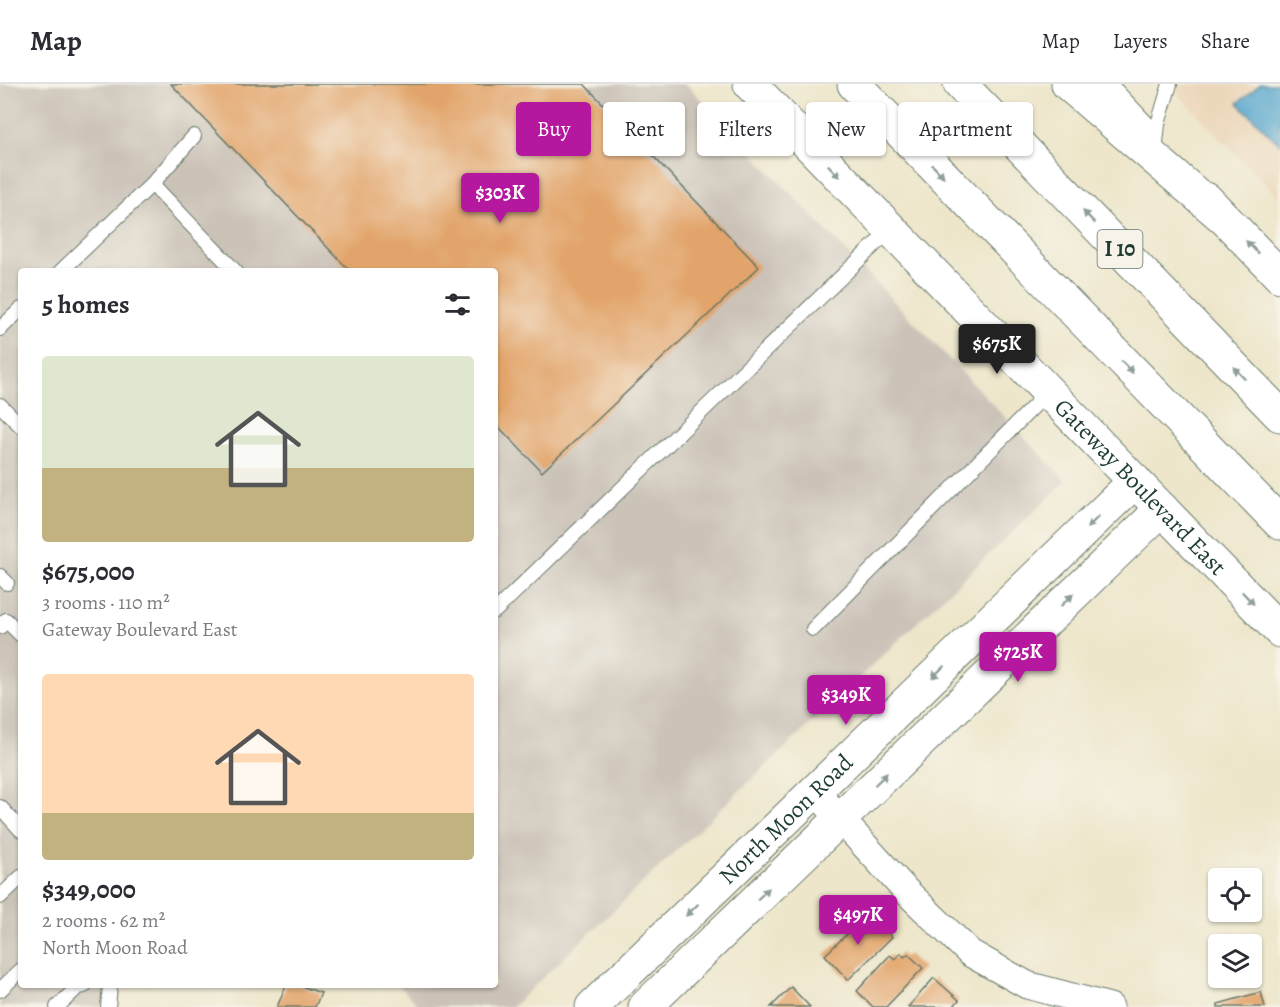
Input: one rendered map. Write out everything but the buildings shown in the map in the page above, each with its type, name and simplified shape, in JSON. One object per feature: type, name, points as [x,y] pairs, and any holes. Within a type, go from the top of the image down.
[{"type":"main road","name":"Gateway Boulevard East","points":[[750,84],[1280,632]]},
{"type":"main road","points":[[854,84],[1280,523]]},
{"type":"main road","name":"I 10","points":[[960,84],[1280,415]]},
{"type":"main road","points":[[1068,84],[1225,219]]},
{"type":"main road","points":[[1097,84],[1280,276]]},
{"type":"main road","name":"North Moon Road","points":[[592,1007],[1135,482]]},
{"type":"main road","name":"North Moon Road","points":[[650,1006],[839,820],[1162,509]]},
{"type":"street","points":[[815,791],[907,892],[970,953],[1027,984],[1110,1007]]},
{"type":"lane","points":[[1156,146],[1158,124],[1170,84]]},
{"type":"lane","points":[[64,268],[152,184],[194,136]]},
{"type":"lane","points":[[152,184],[232,268]]},
{"type":"lane","points":[[498,607],[891,229]]},
{"type":"lane","points":[[0,329],[18,312]]},
{"type":"lane","points":[[813,629],[1048,392]]},
{"type":"lane","points":[[0,405],[18,423]]},
{"type":"lane","points":[[0,627],[6,620],[18,632]]},
{"type":"lane","points":[[0,807],[18,827]]},
{"type":"lane","points":[[0,897],[18,880]]},
{"type":"lane","points":[[0,990],[18,973]]},
{"type":"lane","points":[[57,1007],[77,988]]},
{"type":"lane","points":[[108,1007],[110,988]]},
{"type":"shaded area","points":[[0,84],[686,84],[703,102],[697,102],[697,156],[755,156],[1066,481],[512,1007],[420,1007],[401,988],[498,988],[498,268],[18,268],[18,988],[120,988],[100,1007],[0,1007]]},
{"type":"shaded area","points":[[1168,84],[1280,84],[1280,199]]},
{"type":"water","points":[[1260,84],[1280,84],[1280,145],[1238,103]]}]
